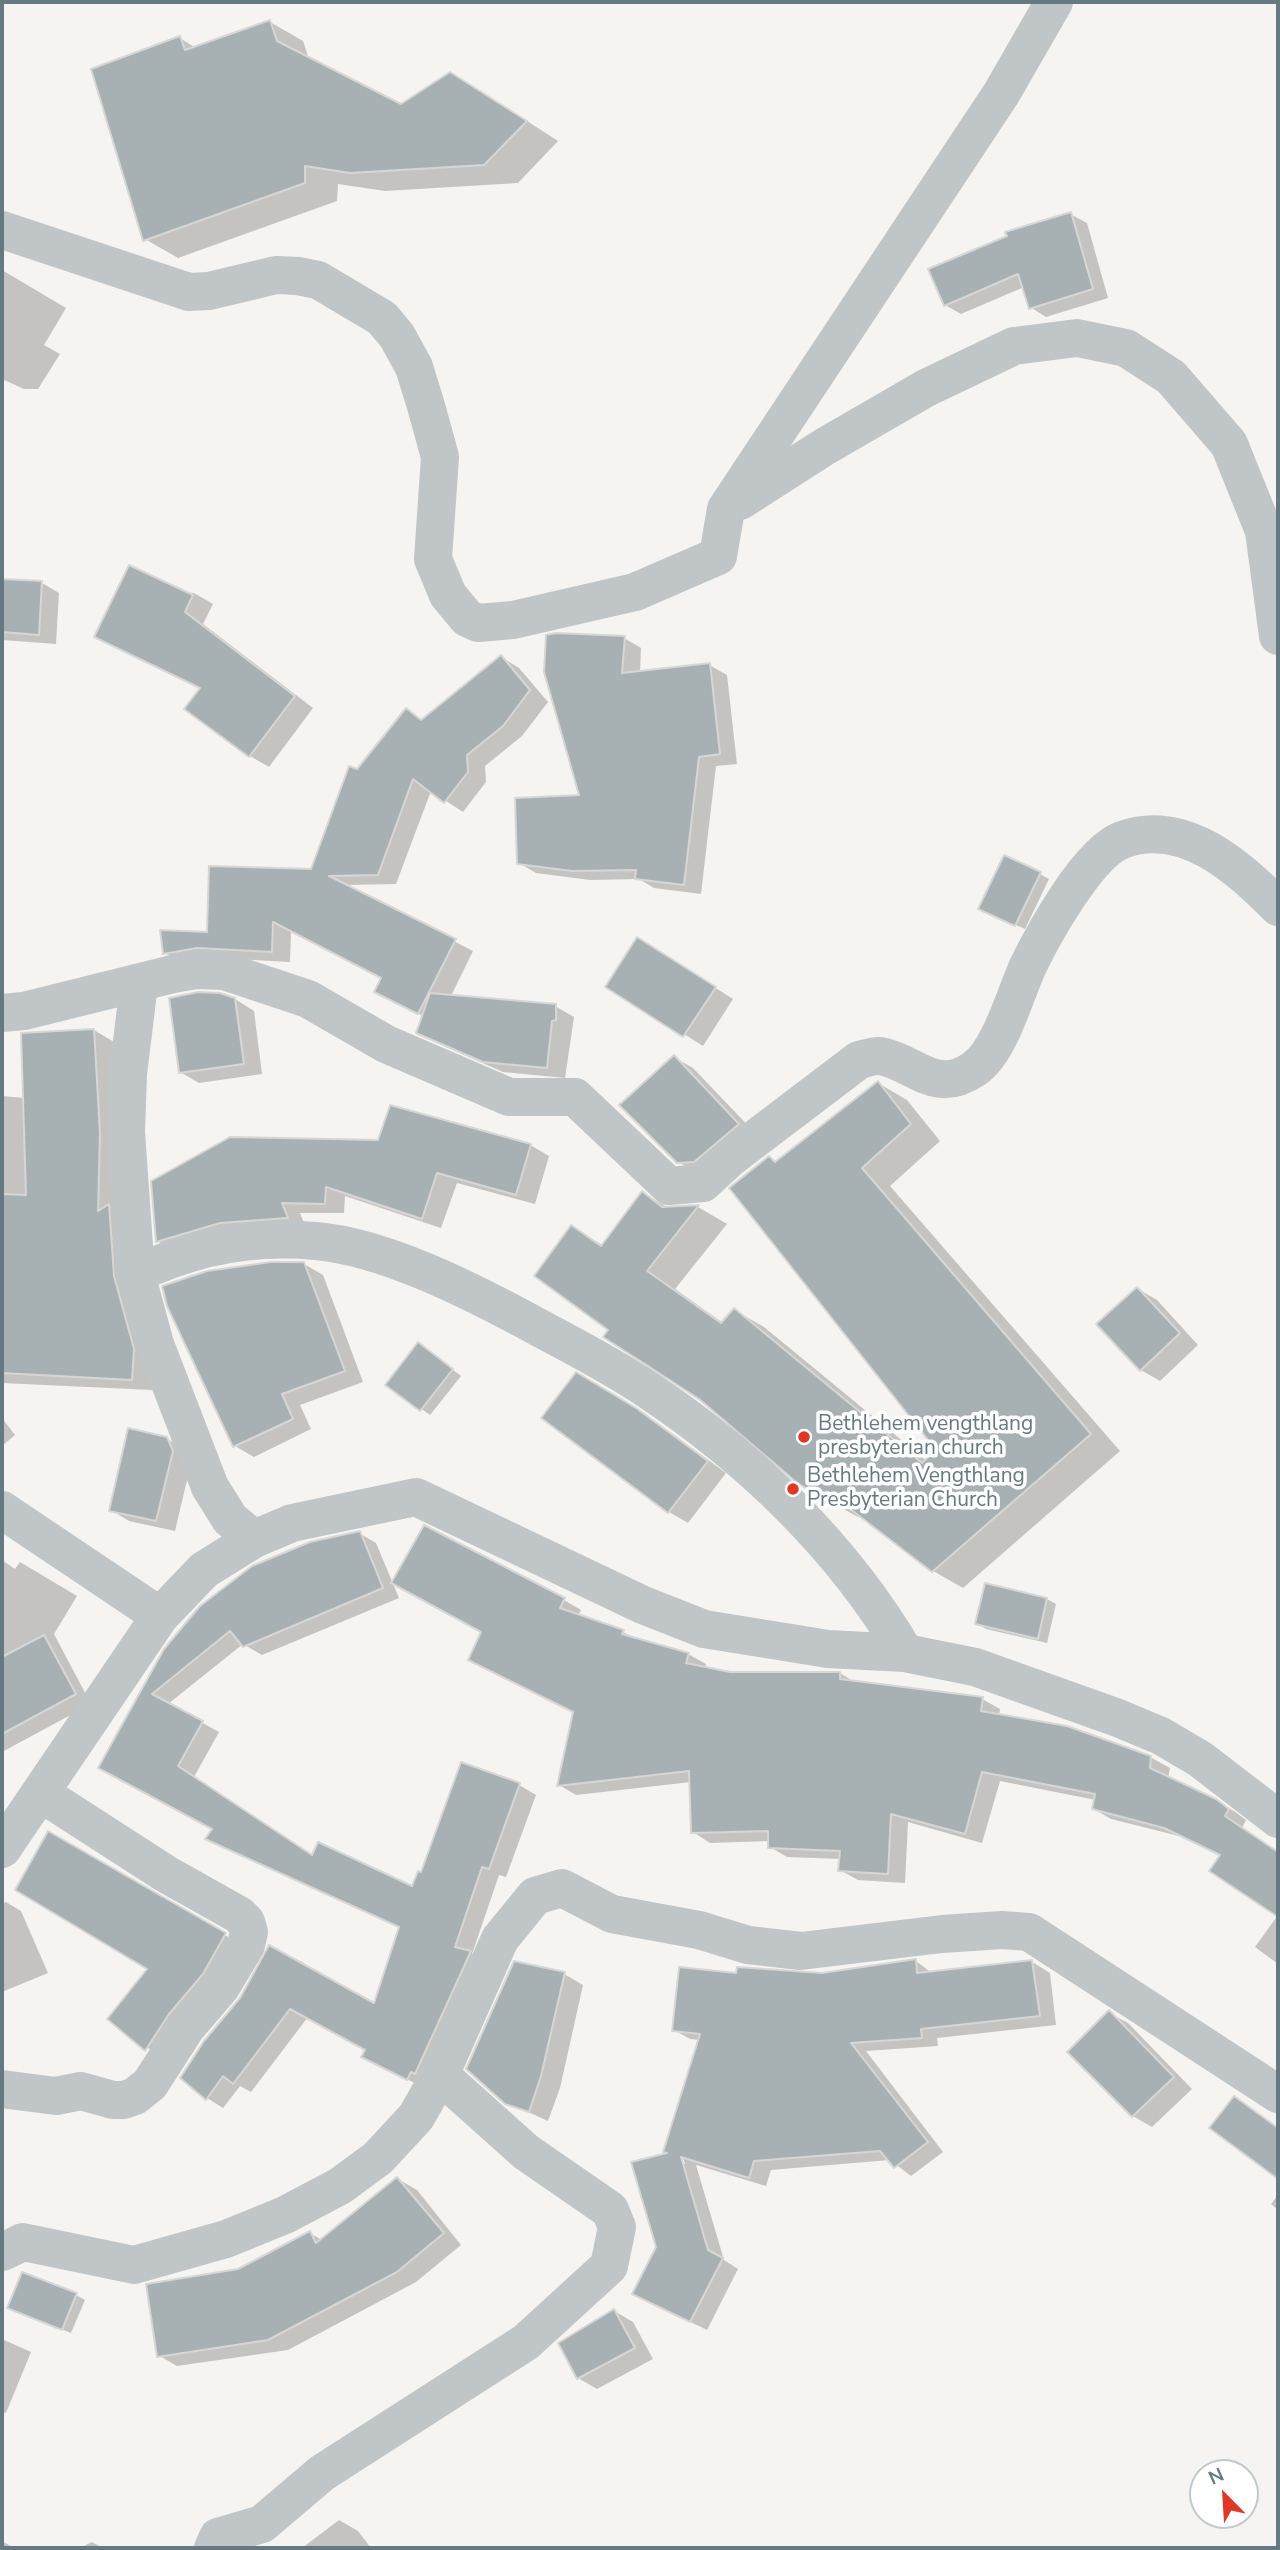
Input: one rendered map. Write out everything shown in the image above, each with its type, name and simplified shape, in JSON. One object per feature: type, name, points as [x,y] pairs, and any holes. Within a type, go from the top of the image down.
[{"type":"street","points":[[2,230],[189,292],[209,291],[276,275],[318,280],[382,317],[397,336],[414,367],[440,457],[433,559],[457,609],[478,623],[513,620],[635,592],[664,577],[718,556],[726,509],[956,163],[1054,2]]},
{"type":"street","points":[[726,509],[824,447],[926,388],[1014,346],[1077,338],[1126,348],[1171,377],[1229,444],[1264,531],[1278,636]]},
{"type":"street","points":[[2,1013],[24,1011],[197,970],[223,971],[308,999],[386,1044],[509,1097],[575,1097],[669,1186],[703,1183],[730,1158],[859,1060],[879,1056],[934,1080],[956,1077],[976,1068],[991,1048],[1029,966],[1059,911],[1082,877],[1120,841],[1144,835],[1166,835],[1198,844],[1227,860],[1278,907]]},
{"type":"street","points":[[139,984],[128,1074],[126,1132],[136,1274],[160,1356],[210,1487],[230,1519],[254,1539]]},
{"type":"street","points":[[136,1274],[161,1262],[216,1246],[264,1239],[319,1241],[372,1254],[461,1286],[648,1390],[719,1445],[817,1531],[880,1610],[905,1653]]},
{"type":"street","points":[[2,1849],[42,1794],[160,1616],[204,1570],[254,1539],[292,1523],[416,1497],[643,1605],[704,1629],[828,1649],[905,1653],[975,1667],[1161,1736],[1200,1759],[1278,1819]]},
{"type":"street","points":[[2,1510],[160,1616]]},
{"type":"street","points":[[2,2089],[56,2096],[81,2091],[124,2100],[135,2095],[150,2084],[186,2028],[221,1987],[246,1945],[249,1932],[246,1922],[239,1915],[166,1874],[42,1794]]},
{"type":"street","points":[[2,2252],[23,2242],[134,2266],[226,2239],[285,2215],[340,2186],[378,2158],[416,2117],[440,2075],[500,1939],[535,1896],[562,1888],[612,1914],[699,1930],[748,1945],[801,1951],[942,1934],[1002,1930],[1029,1932],[1278,2094]]},
{"type":"street","points":[[213,2548],[218,2537],[262,2524],[322,2473],[527,2342],[609,2266],[617,2227],[610,2210],[526,2152],[440,2075]]},
{"type":"building","points":[[270,20],[277,41],[401,104],[450,72],[527,121],[484,165],[350,173],[305,166],[305,183],[143,241],[91,69],[180,36],[185,50]]},
{"type":"building","points":[[1071,212],[1093,289],[1029,309],[1018,274],[944,306],[928,269],[1007,236],[1005,232]]},
{"type":"building","points":[[129,565],[193,595],[185,612],[295,696],[249,757],[184,709],[200,688],[94,637]]},
{"type":"building","points":[[2,579],[42,581],[39,635],[2,632]]},
{"type":"building","points":[[556,633],[625,636],[622,673],[710,663],[720,754],[699,757],[684,885],[635,879],[636,870],[572,871],[517,864],[515,798],[579,795],[544,672],[546,635]]},
{"type":"building","points":[[501,655],[530,690],[503,726],[467,755],[468,772],[444,803],[413,779],[378,875],[329,876],[456,939],[418,1014],[374,992],[381,978],[273,922],[272,952],[197,948],[163,954],[160,930],[207,932],[209,866],[311,869],[349,766],[357,769],[406,708],[421,720]]},
{"type":"building","points":[[1004,855],[1041,872],[1015,926],[978,909]]},
{"type":"building","points":[[637,937],[716,987],[683,1037],[605,987]]},
{"type":"building","points":[[198,992],[220,993],[235,998],[244,1064],[179,1073],[169,998]]},
{"type":"building","points":[[430,993],[556,1004],[556,1020],[552,1021],[547,1068],[483,1062],[416,1033]]},
{"type":"building","points":[[94,1029],[100,1133],[98,1211],[109,1204],[114,1276],[134,1349],[132,1380],[2,1373],[2,1194],[26,1195],[21,1033]]},
{"type":"building","points":[[674,1055],[739,1124],[694,1162],[677,1163],[619,1105]]},
{"type":"building","points":[[878,1081],[911,1124],[862,1168],[1091,1434],[932,1572],[832,1495],[828,1502],[796,1482],[699,1399],[603,1337],[608,1330],[534,1276],[571,1225],[601,1246],[642,1191],[662,1207],[699,1205],[647,1271],[721,1323],[734,1308],[922,1463],[936,1450],[729,1188],[769,1156],[775,1162]]},
{"type":"building","points":[[390,1105],[531,1144],[516,1195],[437,1173],[422,1219],[326,1187],[325,1204],[282,1203],[288,1218],[220,1223],[156,1242],[151,1181],[230,1137],[378,1140]]},
{"type":"building","points":[[271,1262],[304,1262],[345,1371],[282,1394],[293,1419],[233,1447],[167,1306],[162,1286],[207,1271]]},
{"type":"building","points":[[1137,1287],[1180,1333],[1140,1371],[1096,1324]]},
{"type":"building","points":[[418,1342],[453,1369],[420,1411],[385,1385]]},
{"type":"building","points":[[576,1372],[636,1408],[708,1461],[668,1513],[541,1418]]},
{"type":"building","points":[[128,1428],[167,1437],[173,1451],[156,1521],[109,1511]]},
{"type":"building","points":[[424,1525],[565,1598],[560,1608],[624,1630],[622,1634],[689,1653],[686,1663],[730,1672],[840,1672],[840,1679],[983,1697],[981,1711],[1067,1726],[1151,1756],[1150,1768],[1216,1799],[1229,1809],[1225,1816],[1278,1852],[1278,1917],[1209,1871],[1220,1855],[1164,1828],[1092,1809],[1095,1794],[982,1772],[965,1834],[891,1814],[888,1874],[838,1871],[840,1851],[768,1848],[768,1831],[691,1833],[689,1771],[557,1786],[573,1712],[468,1660],[481,1632],[391,1583]]},
{"type":"building","points":[[360,1531],[383,1588],[243,1647],[230,1631],[152,1694],[203,1721],[178,1766],[312,1855],[318,1842],[412,1886],[418,1871],[421,1872],[461,1762],[520,1783],[489,1869],[482,1867],[455,1947],[471,1951],[415,2074],[411,2072],[407,2080],[361,2057],[365,2050],[290,2009],[233,2084],[223,2076],[206,2100],[180,2078],[204,2041],[240,1998],[269,1945],[374,2003],[399,1927],[205,1839],[212,1829],[98,1768],[164,1649],[200,1606],[252,1566],[310,1542]]},
{"type":"building","points":[[985,1583],[1047,1598],[1038,1639],[975,1624]]},
{"type":"building","points":[[44,1635],[76,1694],[2,1734],[2,1657]]},
{"type":"building","points":[[48,1831],[226,1933],[203,1974],[169,2014],[145,2051],[107,2019],[147,1969],[15,1890]]},
{"type":"building","points":[[916,1959],[917,1973],[1032,1960],[1040,2016],[921,2029],[922,2038],[851,2043],[928,2142],[894,2168],[880,2151],[754,2161],[749,2178],[681,2157],[708,2250],[723,2258],[690,2322],[632,2294],[656,2247],[631,2162],[667,2153],[663,2152],[700,2034],[672,2031],[679,1967],[736,1973],[737,1967],[822,1973]]},
{"type":"building","points":[[514,1961],[565,1972],[541,2076],[529,2112],[505,2104],[466,2069]]},
{"type":"building","points":[[1109,2010],[1174,2077],[1132,2117],[1067,2052]]},
{"type":"building","points":[[1234,2096],[1278,2128],[1278,2179],[1209,2128]]},
{"type":"building","points":[[397,2177],[444,2233],[397,2272],[268,2340],[157,2357],[146,2284],[238,2269],[310,2231],[316,2243]]},
{"type":"building","points":[[22,2272],[77,2293],[62,2330],[7,2308]]},
{"type":"building","points":[[614,2309],[635,2348],[577,2379],[558,2343]]},
{"type":"place","name":"Bethlehem vengthlang presbyterian church","points":[[804,1437]]},
{"type":"place","name":"Bethlehem Vengthlang Presbyterian Church","points":[[793,1489]]}]
